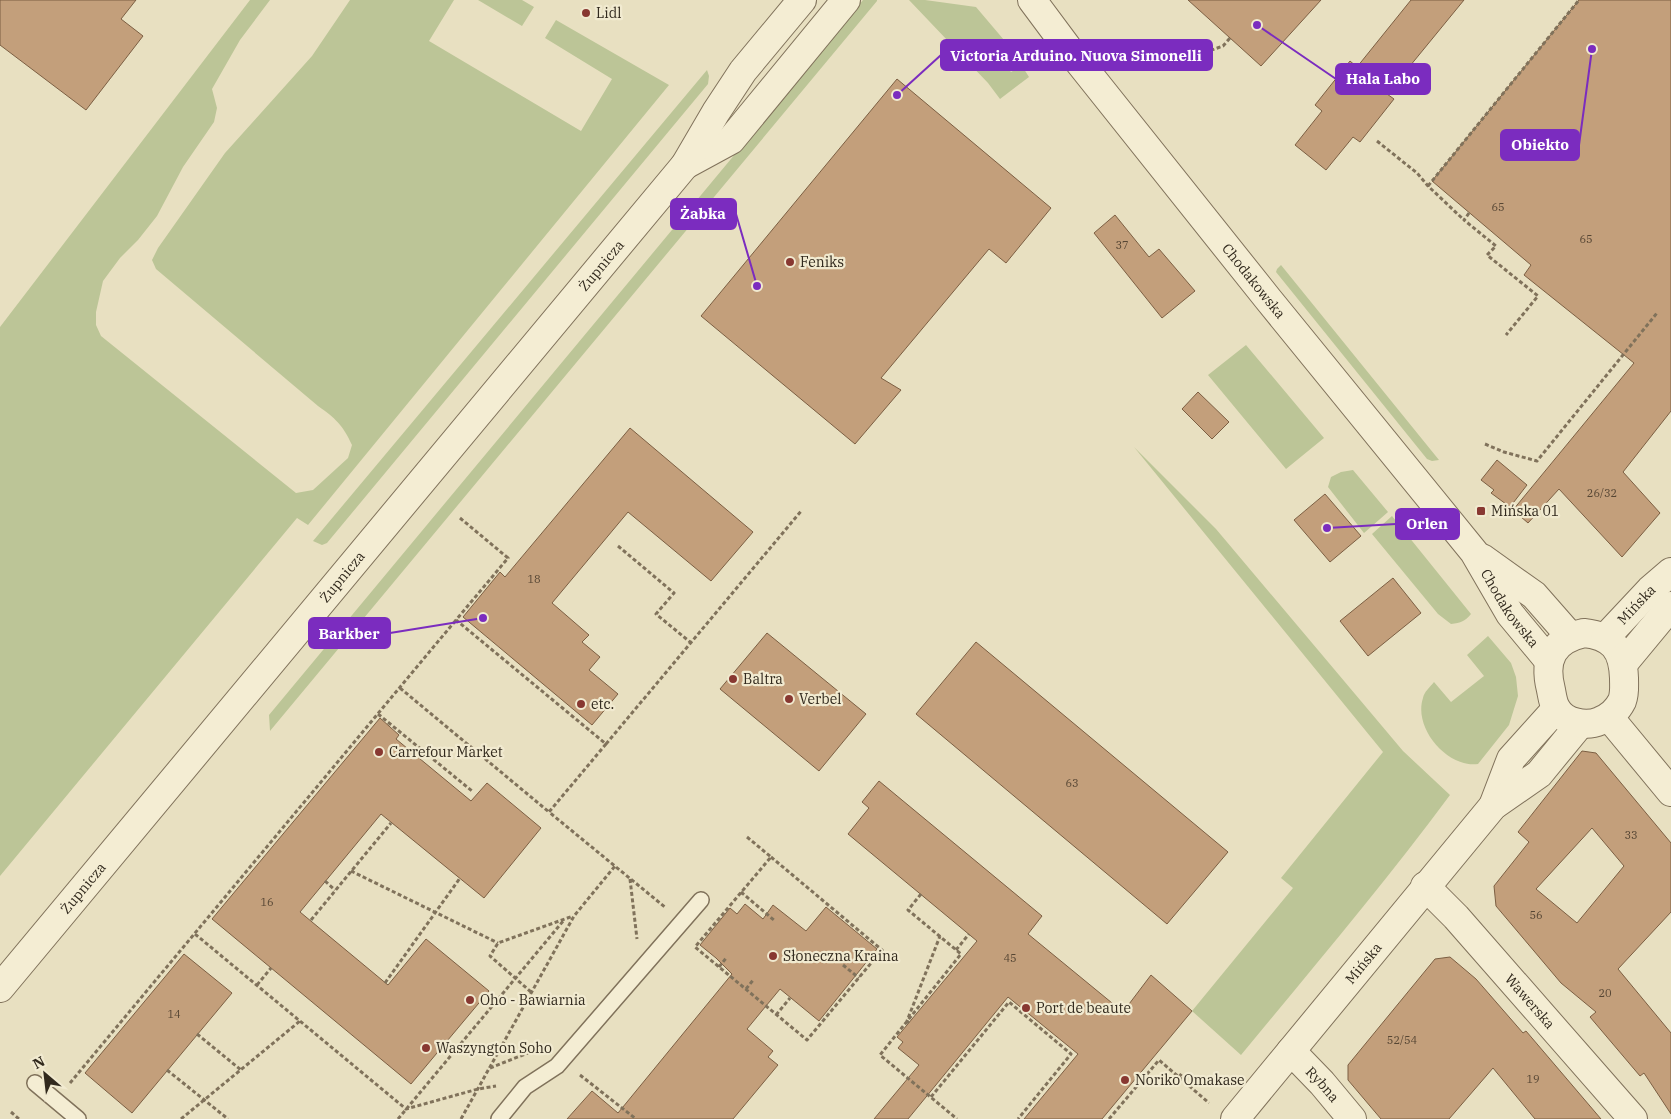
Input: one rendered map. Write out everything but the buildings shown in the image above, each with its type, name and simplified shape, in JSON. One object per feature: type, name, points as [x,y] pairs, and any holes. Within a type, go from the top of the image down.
[{"type":"street","name":"Żupnicza","points":[[0,988],[685,165],[743,71],[802,0]]},
{"type":"street","name":"Żupnicza","points":[[685,165],[731,140],[846,0]]},
{"type":"street","name":"Chodakowska","points":[[1031,3],[1474,552],[1510,614],[1549,660]]},
{"type":"street","name":"Chodakowska","points":[[1474,552],[1534,595],[1570,636]]},
{"type":"street","name":"Mińska","points":[[1605,638],[1650,590],[1671,572]]},
{"type":"street","name":"Mińska","points":[[1623,664],[1671,606]]},
{"type":"street","points":[[1584,633],[1595,634],[1605,638],[1614,645],[1620,654],[1623,664],[1624,694],[1619,708],[1609,717],[1595,723],[1580,724],[1566,719],[1556,709],[1548,680],[1551,654],[1559,643],[1570,636],[1584,633]]},
{"type":"street","name":"Mińska","points":[[1493,806],[1511,759],[1556,709]]},
{"type":"street","points":[[1609,717],[1667,779]]},
{"type":"street","name":"Mińska","points":[[1235,1119],[1425,886],[1493,806],[1539,774],[1580,724]]},
{"type":"street","name":"Wawerska","points":[[1425,886],[1456,917],[1633,1119]]},
{"type":"street","name":"Rybna","points":[[1291,1051],[1322,1083],[1352,1119]]},
{"type":"lane","points":[[499,1119],[525,1087],[557,1066],[701,900]]},
{"type":"lane","points":[[35,1083],[78,1119]]},
{"type":"path","points":[[1428,186],[1578,0]]},
{"type":"path","points":[[1186,59],[1223,46],[1230,38]]},
{"type":"path","points":[[1377,141],[1417,173],[1464,220],[1496,246],[1487,255],[1538,296],[1506,335]]},
{"type":"path","points":[[1464,220],[1469,213]]},
{"type":"path","points":[[1485,444],[1504,452],[1537,460],[1657,313]]},
{"type":"path","points":[[549,812],[802,510]]},
{"type":"path","points":[[56,1100],[508,558],[460,518]]},
{"type":"path","points":[[618,546],[674,593],[656,614],[690,642]]},
{"type":"path","points":[[456,620],[606,744]]},
{"type":"path","points":[[400,688],[682,922]]},
{"type":"path","points":[[378,714],[472,792]]},
{"type":"path","points":[[310,920],[391,823]]},
{"type":"path","points":[[747,837],[771,857],[882,950],[807,1040],[695,947],[771,857]]},
{"type":"path","points":[[462,1119],[574,916],[615,866]]},
{"type":"path","points":[[351,871],[498,943]]},
{"type":"path","points":[[385,983],[460,878]]},
{"type":"path","points":[[630,878],[640,970]]},
{"type":"path","points":[[325,881],[336,890]]},
{"type":"path","points":[[741,892],[775,921]]},
{"type":"path","points":[[920,894],[908,910],[961,954],[880,1055],[958,1119]]},
{"type":"path","points":[[531,992],[490,956],[498,943],[574,916]]},
{"type":"path","points":[[398,1119],[564,920]]},
{"type":"path","points":[[195,934],[406,1109]]},
{"type":"path","points":[[956,950],[969,934]]},
{"type":"path","points":[[908,1022],[940,936]]},
{"type":"path","points":[[719,967],[728,957]]},
{"type":"path","points":[[843,965],[859,978]]},
{"type":"path","points":[[256,985],[271,968]]},
{"type":"path","points":[[746,989],[754,979]]},
{"type":"path","points":[[776,1015],[790,998]]},
{"type":"path","points":[[931,1097],[1009,1002],[1048,1032],[1071,1054],[1018,1119]]},
{"type":"path","points":[[181,1119],[300,1022]]},
{"type":"path","points":[[198,1034],[240,1070]]},
{"type":"path","points":[[1108,1119],[1159,1060],[1209,1103]]},
{"type":"path","points":[[167,1070],[228,1119]]},
{"type":"path","points":[[1179,1077],[1182,1074]]},
{"type":"path","points":[[406,1109],[478,1089]]},
{"type":"path","points":[[10,1112],[19,1119]]},
{"type":"path","points":[[1022,1115],[1025,1118]]},
{"type":"green space","points":[[250,0],[270,0],[240,40],[212,89],[217,108],[214,122],[183,167],[157,216],[138,240],[120,258],[103,281],[96,312],[96,325],[101,336],[296,493],[313,490],[348,458],[352,445],[342,427],[334,418],[156,269],[152,260],[158,248],[225,153],[312,56],[350,0],[454,0],[429,41],[581,131],[612,79],[545,38],[556,20],[669,85],[308,525],[297,518],[0,876],[0,327]]},
{"type":"green space","points":[[478,0],[522,0],[534,7],[522,26]]},
{"type":"green space","points":[[863,0],[877,1],[270,731],[269,715]]},
{"type":"green space","points":[[909,0],[925,0],[976,7],[1004,40],[992,50],[1011,72],[1022,66],[1029,77],[1000,99],[988,83]]},
{"type":"green space","points":[[707,70],[709,76],[708,84],[327,543],[322,545],[313,541]]},
{"type":"green space","points":[[1281,265],[1439,460],[1432,461],[1427,459],[1276,272]]},
{"type":"green space","points":[[1246,345],[1324,438],[1286,469],[1208,375]]},
{"type":"green space","points":[[1134,447],[1216,529],[1403,751],[1450,795],[1374,894],[1241,1055],[1192,1011],[1293,888],[1281,878],[1383,752]]},
{"type":"green space","points":[[1353,470],[1388,512],[1364,533],[1328,487],[1331,477],[1341,472]]},
{"type":"green space","points":[[1392,516],[1471,614],[1465,620],[1451,624],[1438,614],[1372,534]]},
{"type":"green space","points":[[1488,636],[1511,663],[1516,677],[1518,696],[1509,725],[1478,764],[1466,764],[1444,753],[1435,744],[1423,722],[1421,710],[1423,698],[1434,682],[1451,702],[1484,676],[1467,655]]},
{"type":"place","name":"Lidl","points":[[586,13]]},
{"type":"place","name":"Hala Labo","points":[[1257,25]]},
{"type":"place","name":"Obiekto","points":[[1592,49]]},
{"type":"place","name":"Victoria Arduino. Nuova Simonelli","points":[[897,95]]},
{"type":"place","name":"Feniks","points":[[790,262]]},
{"type":"place","name":"Żabka","points":[[757,286]]},
{"type":"place","name":"Mińska 01","points":[[1481,511]]},
{"type":"place","name":"Orlen","points":[[1327,528]]},
{"type":"place","name":"Barkber","points":[[483,618]]},
{"type":"place","name":"Baltra","points":[[733,679]]},
{"type":"place","name":"Verbel","points":[[789,699]]},
{"type":"place","name":"etc.","points":[[581,704]]},
{"type":"place","name":"Carrefour Market","points":[[379,752]]},
{"type":"place","name":"Słoneczna Kraina","points":[[773,956]]},
{"type":"place","name":"Oho - Bawiarnia","points":[[470,1000]]},
{"type":"place","name":"Port de beaute","points":[[1026,1008]]},
{"type":"place","name":"Waszyngton Soho","points":[[426,1048]]},
{"type":"place","name":"Noriko Omakase","points":[[1125,1080]]}]
